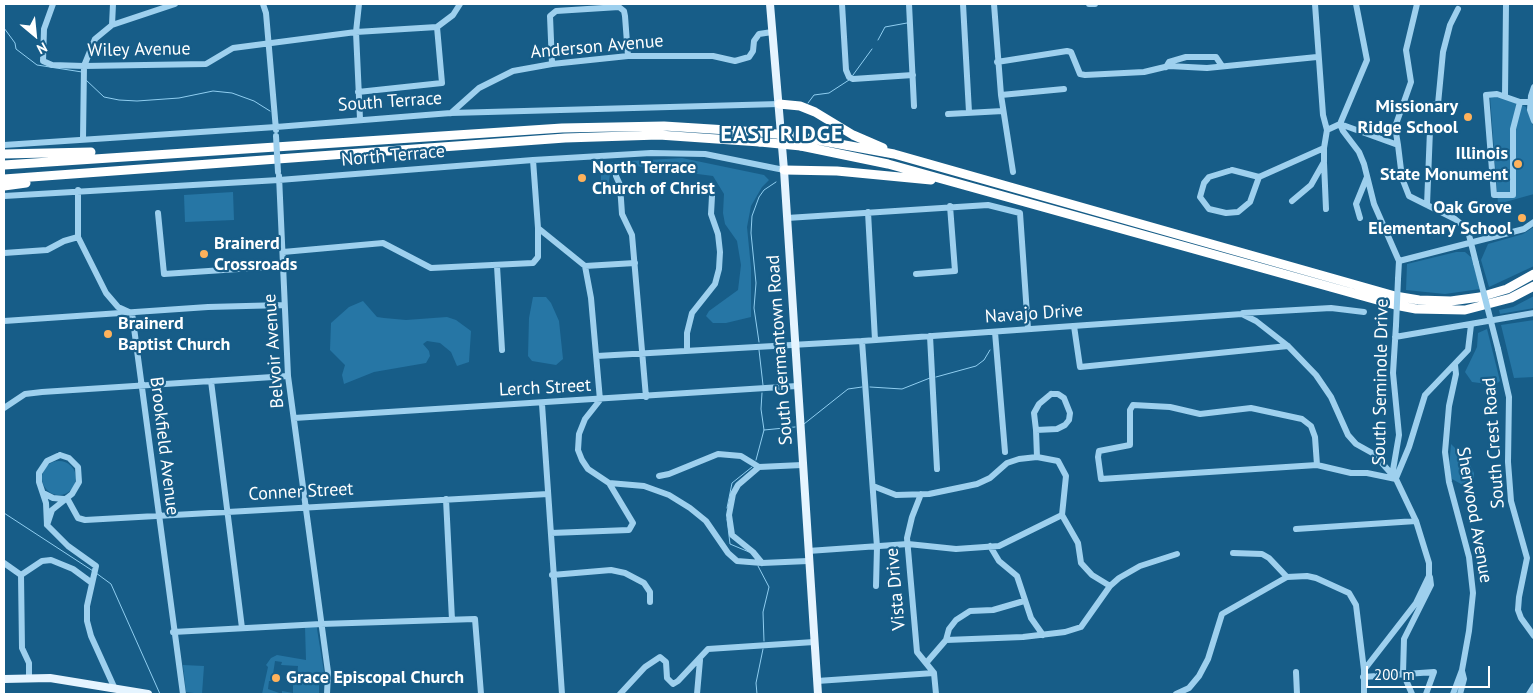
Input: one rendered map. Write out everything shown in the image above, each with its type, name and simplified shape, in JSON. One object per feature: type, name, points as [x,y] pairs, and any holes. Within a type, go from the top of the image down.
[{"type":"highway","points":[[779,104],[800,106],[815,112],[852,134],[894,154]]},
{"type":"highway","points":[[4,165],[194,151],[619,125],[714,128],[759,132],[888,164],[1395,306],[1465,310],[1511,298],[1534,286]]},
{"type":"highway","points":[[4,179],[564,138],[659,135],[760,142],[801,142],[894,154],[1395,296],[1419,300],[1451,301],[1480,298],[1506,289],[1534,274]]},
{"type":"highway","points":[[4,154],[194,151]]},
{"type":"highway","points":[[784,170],[837,171],[952,182]]},
{"type":"highway","points":[[4,186],[82,174]]},
{"type":"main road","name":"South Germantown Road","points":[[770,4],[784,170],[818,694]]},
{"type":"main road","points":[[4,678],[50,678],[115,689],[127,693],[148,694]]},
{"type":"street","name":"Wiley Avenue","points":[[53,4],[44,29],[43,61],[52,65],[206,64],[233,48],[269,42],[356,32],[437,27]]},
{"type":"street","points":[[112,24],[113,4]]},
{"type":"street","points":[[83,139],[84,66],[95,39],[112,24],[175,4]]},
{"type":"street","name":"Belvoir Avenue","points":[[263,4],[266,13],[276,127],[288,376],[328,672],[327,694]]},
{"type":"street","points":[[359,4],[356,32],[360,119]]},
{"type":"street","points":[[358,92],[442,84],[437,27],[453,15],[460,4]]},
{"type":"street","points":[[842,4],[846,70],[849,77],[853,79],[913,75]]},
{"type":"street","points":[[909,4],[914,106]]},
{"type":"street","points":[[963,4],[970,112]]},
{"type":"street","points":[[994,4],[997,62],[1013,172]]},
{"type":"street","points":[[1089,4],[1095,4]]},
{"type":"street","points":[[1315,4],[1318,57],[1327,130],[1324,148],[1326,209]]},
{"type":"street","points":[[1340,124],[1346,106],[1366,67],[1367,60],[1356,4]]},
{"type":"street","points":[[1417,4],[1406,50],[1411,82],[1395,127],[1402,178],[1406,190],[1415,201],[1455,219],[1464,227],[1472,243]]},
{"type":"street","points":[[1505,96],[1506,4]]},
{"type":"street","points":[[552,64],[550,16],[556,11],[619,7],[624,10],[628,56]]},
{"type":"street","points":[[1402,108],[1438,104],[1443,52],[1450,25],[1458,10]]},
{"type":"street","name":"Anderson Avenue","points":[[451,112],[464,99],[492,80],[513,71],[552,64],[628,56],[713,56],[735,61],[749,57],[754,41],[759,34],[772,32]]},
{"type":"street","points":[[997,62],[1062,51],[1071,52],[1077,70],[1080,74],[1085,75],[1144,72],[1166,67],[1222,66],[1318,57]]},
{"type":"street","points":[[1166,67],[1169,62],[1186,57],[1216,57],[1222,66]]},
{"type":"street","points":[[1534,87],[1530,102],[1530,110],[1534,121]]},
{"type":"street","points":[[1001,95],[1064,88]]},
{"type":"street","points":[[1520,102],[1513,130],[1513,195],[1495,199],[1486,95],[1505,96],[1520,102],[1530,102]]},
{"type":"street","name":"South Terrace","points":[[4,145],[276,127],[451,112],[779,104]]},
{"type":"street","points":[[948,114],[1003,111]]},
{"type":"street","points":[[1327,130],[1340,124],[1398,145]]},
{"type":"street","name":"South Seminole Drive","points":[[1340,124],[1342,131],[1359,152],[1374,204],[1399,261],[1393,373],[1399,435],[1393,470],[1416,521],[1429,563],[1429,576]]},
{"type":"street","points":[[1427,205],[1430,130]]},
{"type":"street","points":[[1259,178],[1250,202],[1238,212],[1226,213],[1209,209],[1200,197],[1200,189],[1209,177],[1232,170],[1259,178],[1324,148]]},
{"type":"street","name":"North Terrace","points":[[4,196],[78,190],[279,180],[533,160],[688,153],[705,154],[784,170]]},
{"type":"street","points":[[283,252],[383,243],[431,268],[497,266],[536,261],[538,228],[533,160]]},
{"type":"street","points":[[1292,201],[1311,185],[1324,162]]},
{"type":"street","points":[[616,176],[620,185],[622,214],[632,235],[646,397]]},
{"type":"street","points":[[1360,218],[1356,204],[1367,177]]},
{"type":"street","points":[[78,190],[78,237],[106,293],[123,310],[132,314]]},
{"type":"street","points":[[687,352],[687,333],[692,314],[715,284],[719,269],[719,243],[711,214],[712,196]]},
{"type":"street","points":[[787,218],[988,205],[1020,213],[1028,330]]},
{"type":"street","points":[[916,274],[955,271],[950,206]]},
{"type":"street","points":[[868,212],[876,340]]},
{"type":"street","points":[[158,213],[164,274],[283,266]]},
{"type":"street","points":[[1399,261],[1524,228],[1534,222]]},
{"type":"street","points":[[538,228],[585,266],[592,298],[600,400],[584,419],[579,434],[578,450],[588,470],[609,483],[644,486],[669,495],[706,521],[732,558],[737,561],[762,563],[808,561]]},
{"type":"street","points":[[4,253],[47,250],[64,241],[78,237]]},
{"type":"street","name":"South Crest Road","points":[[1472,243],[1509,397],[1508,462],[1511,501],[1527,558],[1518,596],[1518,610],[1521,618],[1534,636]]},
{"type":"street","points":[[585,266],[635,263]]},
{"type":"street","points":[[497,266],[502,350]]},
{"type":"street","points":[[4,321],[132,314],[208,307],[284,304]]},
{"type":"street","name":"Navajo Drive","points":[[597,356],[862,341],[1330,308],[1364,312]]},
{"type":"street","points":[[1395,337],[1534,313]]},
{"type":"street","name":"Brookfield Avenue","points":[[132,314],[173,632],[183,694]]},
{"type":"street","points":[[1242,314],[1256,321],[1288,346],[1324,385],[1348,435],[1356,444],[1374,454],[1396,480]]},
{"type":"street","points":[[1396,480],[1409,448],[1426,395],[1468,350],[1471,325]]},
{"type":"street","points":[[1074,326],[1080,367],[1288,346]]},
{"type":"street","points":[[995,332],[1005,452]]},
{"type":"street","points":[[930,336],[937,469]]},
{"type":"street","points":[[862,341],[877,547],[876,586]]},
{"type":"street","name":"Sherwood Avenue","points":[[1452,694],[1462,670],[1473,593],[1469,557],[1449,482],[1445,452],[1449,406],[1456,374],[1455,365]]},
{"type":"street","points":[[4,408],[26,394],[34,393],[288,376]]},
{"type":"street","points":[[211,381],[229,511],[242,628]]},
{"type":"street","name":"Lerch Street","points":[[294,418],[542,404],[797,386]]},
{"type":"street","points":[[1036,430],[1057,429],[1069,420],[1070,413],[1064,398],[1058,394],[1051,394],[1039,404],[1034,413],[1037,457]]},
{"type":"street","points":[[542,404],[552,575],[562,694]]},
{"type":"street","points":[[1317,465],[1315,437],[1311,426],[1302,419],[1251,408],[1200,414],[1138,404],[1133,405],[1130,410],[1130,445],[1099,451],[1098,472],[1101,479],[1317,465],[1350,473],[1367,473],[1396,480]]},
{"type":"street","points":[[659,476],[669,474],[718,454],[741,456],[759,467],[802,465]]},
{"type":"street","points":[[47,525],[52,510],[77,489],[80,474],[74,462],[60,455],[51,458],[42,465],[39,473],[46,503],[47,525],[68,546],[96,566],[96,573],[87,606],[87,620],[91,636],[115,689]]},
{"type":"street","points":[[872,486],[896,495],[921,494],[977,484],[990,478],[1007,463],[1037,457],[1058,461],[1064,468],[1066,476],[1062,515],[1078,542],[1081,563],[1085,569],[1110,586]]},
{"type":"street","points":[[759,467],[738,485],[733,494],[729,515],[732,535],[753,552],[762,563]]},
{"type":"street","points":[[551,533],[630,530],[633,523],[609,483]]},
{"type":"street","points":[[42,492],[53,498],[66,499]]},
{"type":"street","name":"Conner Street","points":[[66,499],[78,518],[85,520],[305,506],[548,494]]},
{"type":"street","name":"Vista Drive","points":[[921,494],[912,516],[907,538],[917,652],[934,673],[936,694]]},
{"type":"street","points":[[446,499],[452,620]]},
{"type":"street","points":[[808,551],[908,544],[956,549],[990,546],[1012,540],[1062,515]]},
{"type":"street","points":[[1296,529],[1416,521]]},
{"type":"street","points":[[990,546],[999,561],[1017,576],[1031,618],[1043,635]]},
{"type":"street","points":[[1233,553],[1262,554],[1269,558],[1287,577]]},
{"type":"street","points":[[946,640],[1043,635],[1065,632],[1081,627],[1110,586],[1140,566],[1176,554]]},
{"type":"street","points":[[21,575],[42,561],[51,560],[74,569],[92,583]]},
{"type":"street","points":[[4,563],[21,575]]},
{"type":"street","points":[[552,575],[611,570],[625,573],[644,584],[650,592],[650,602]]},
{"type":"street","points":[[21,575],[22,648],[29,663],[29,678]]},
{"type":"street","points":[[1176,694],[1189,688],[1199,676],[1208,659],[1222,614],[1287,577],[1307,576],[1349,592],[1356,605],[1364,674],[1364,694]]},
{"type":"street","points":[[1412,694],[1403,673],[1404,638],[1431,585],[1429,576]]},
{"type":"street","points":[[1364,674],[1416,603],[1429,576]]},
{"type":"street","points":[[927,662],[946,640],[949,629],[956,620],[970,611],[993,610],[1024,601]]},
{"type":"street","points":[[173,632],[321,624],[475,619],[481,694]]},
{"type":"street","points":[[620,694],[645,666],[660,657],[666,662],[667,678],[672,684],[678,681],[700,660],[708,649],[814,642]]},
{"type":"street","points":[[697,694],[700,660]]},
{"type":"street","name":"Sherwood Avenue","points":[[1460,694],[1464,679],[1462,670]]},
{"type":"street","points":[[1296,672],[1297,694]]},
{"type":"street","points":[[1364,674],[1434,672],[1426,694]]},
{"type":"street","points":[[817,681],[934,673]]},
{"type":"street","points":[[1529,694],[1534,686]]},
{"type":"shaded area","points":[[1490,96],[1509,99],[1526,107],[1534,128],[1534,194],[1498,204]]},
{"type":"shaded area","points":[[682,158],[764,175],[769,180],[762,187],[751,206],[747,227],[751,268],[751,317],[726,323],[713,323],[706,316],[709,311],[738,290],[741,265],[737,241],[725,224],[723,213],[724,194],[713,176],[636,166],[618,168],[610,174],[608,188],[601,185],[601,170],[605,165],[613,162]]},
{"type":"shaded area","points":[[233,192],[234,220],[185,222],[184,195]]},
{"type":"shaded area","points":[[1534,227],[1534,266],[1489,287],[1481,260],[1488,244],[1523,234]]},
{"type":"shaded area","points":[[1456,252],[1465,252],[1472,258],[1480,289],[1445,294],[1406,290],[1407,264]]},
{"type":"shaded area","points":[[1534,296],[1534,308],[1500,314],[1499,310],[1513,307]]},
{"type":"shaded area","points":[[533,297],[546,297],[551,303],[559,321],[563,359],[556,365],[532,361],[528,356],[529,318]]},
{"type":"shaded area","points":[[363,301],[377,317],[406,320],[447,317],[456,320],[471,331],[469,362],[457,366],[451,352],[440,343],[427,341],[423,344],[429,351],[430,356],[426,363],[374,372],[344,384],[342,375],[345,365],[330,350],[331,323],[349,307]]},
{"type":"shaded area","points":[[1534,320],[1534,377],[1514,378],[1501,325]]},
{"type":"shaded area","points":[[1487,329],[1500,381],[1495,385],[1472,382],[1465,372],[1477,347],[1478,333]]},
{"type":"shaded area","points":[[1451,444],[1455,448],[1455,453],[1458,457],[1470,465],[1474,473],[1474,479],[1468,485],[1461,484],[1452,479],[1449,468]]},
{"type":"shaded area","points":[[59,461],[66,462],[71,466],[75,471],[75,485],[71,490],[66,494],[59,495],[52,494],[47,490],[43,485],[42,478],[43,471],[47,466],[52,462]]},
{"type":"shaded area","points":[[305,627],[317,627],[324,672],[319,683],[319,694],[282,694],[262,694],[268,667],[266,665],[271,658],[277,655],[306,660]],"holes":[[[275,661],[282,662],[281,665],[298,666],[297,676],[293,680],[293,693],[282,691],[282,694],[268,689],[269,681],[272,681]]]},
{"type":"shaded area","points":[[183,665],[204,666],[202,694],[186,692]]},
{"type":"waterway","points":[[878,40],[885,27],[907,23]]},
{"type":"waterway","points":[[4,28],[15,43],[16,49],[37,65],[82,72]]},
{"type":"waterway","points":[[853,75],[872,49]]},
{"type":"waterway","points":[[86,80],[104,97],[119,100],[137,101],[179,98],[213,91],[232,93],[254,101],[270,111]]},
{"type":"waterway","points":[[808,103],[814,95],[829,93],[849,80]]},
{"type":"waterway","points":[[759,342],[754,308],[756,283],[751,233],[752,216],[759,197],[764,190],[776,182]]},
{"type":"waterway","points":[[759,350],[763,385]]},
{"type":"waterway","points":[[936,377],[976,366],[984,360],[990,350]]},
{"type":"waterway","points":[[870,387],[902,389],[930,378]]},
{"type":"waterway","points":[[804,424],[848,389],[862,387]]},
{"type":"waterway","points":[[756,460],[764,430],[761,409],[762,393]]},
{"type":"waterway","points":[[764,430],[795,427]]},
{"type":"waterway","points":[[727,508],[732,483],[752,467]]},
{"type":"waterway","points":[[4,513],[93,571]]},
{"type":"waterway","points":[[727,519],[730,544],[749,552]]},
{"type":"waterway","points":[[758,566],[769,587],[763,612],[764,641]]},
{"type":"waterway","points":[[96,573],[111,584],[160,694]]},
{"type":"waterway","points":[[757,694],[756,683],[763,649]]},
{"type":"place","name":"Missionary Ridge School","points":[[1468,117]]},
{"type":"place","name":"Illinois State Monument","points":[[1518,164]]},
{"type":"place","name":"North Terrace Church of Christ","points":[[582,178]]},
{"type":"place","name":"Oak Grove Elementary School","points":[[1522,218]]},
{"type":"place","name":"Brainerd Crossroads","points":[[204,254]]},
{"type":"place","name":"Brainerd Baptist Church","points":[[108,334]]},
{"type":"place","name":"Grace Episcopal Church","points":[[276,678]]},
{"type":"district","name":"EAST RIDGE","points":[[782,135]]}]
